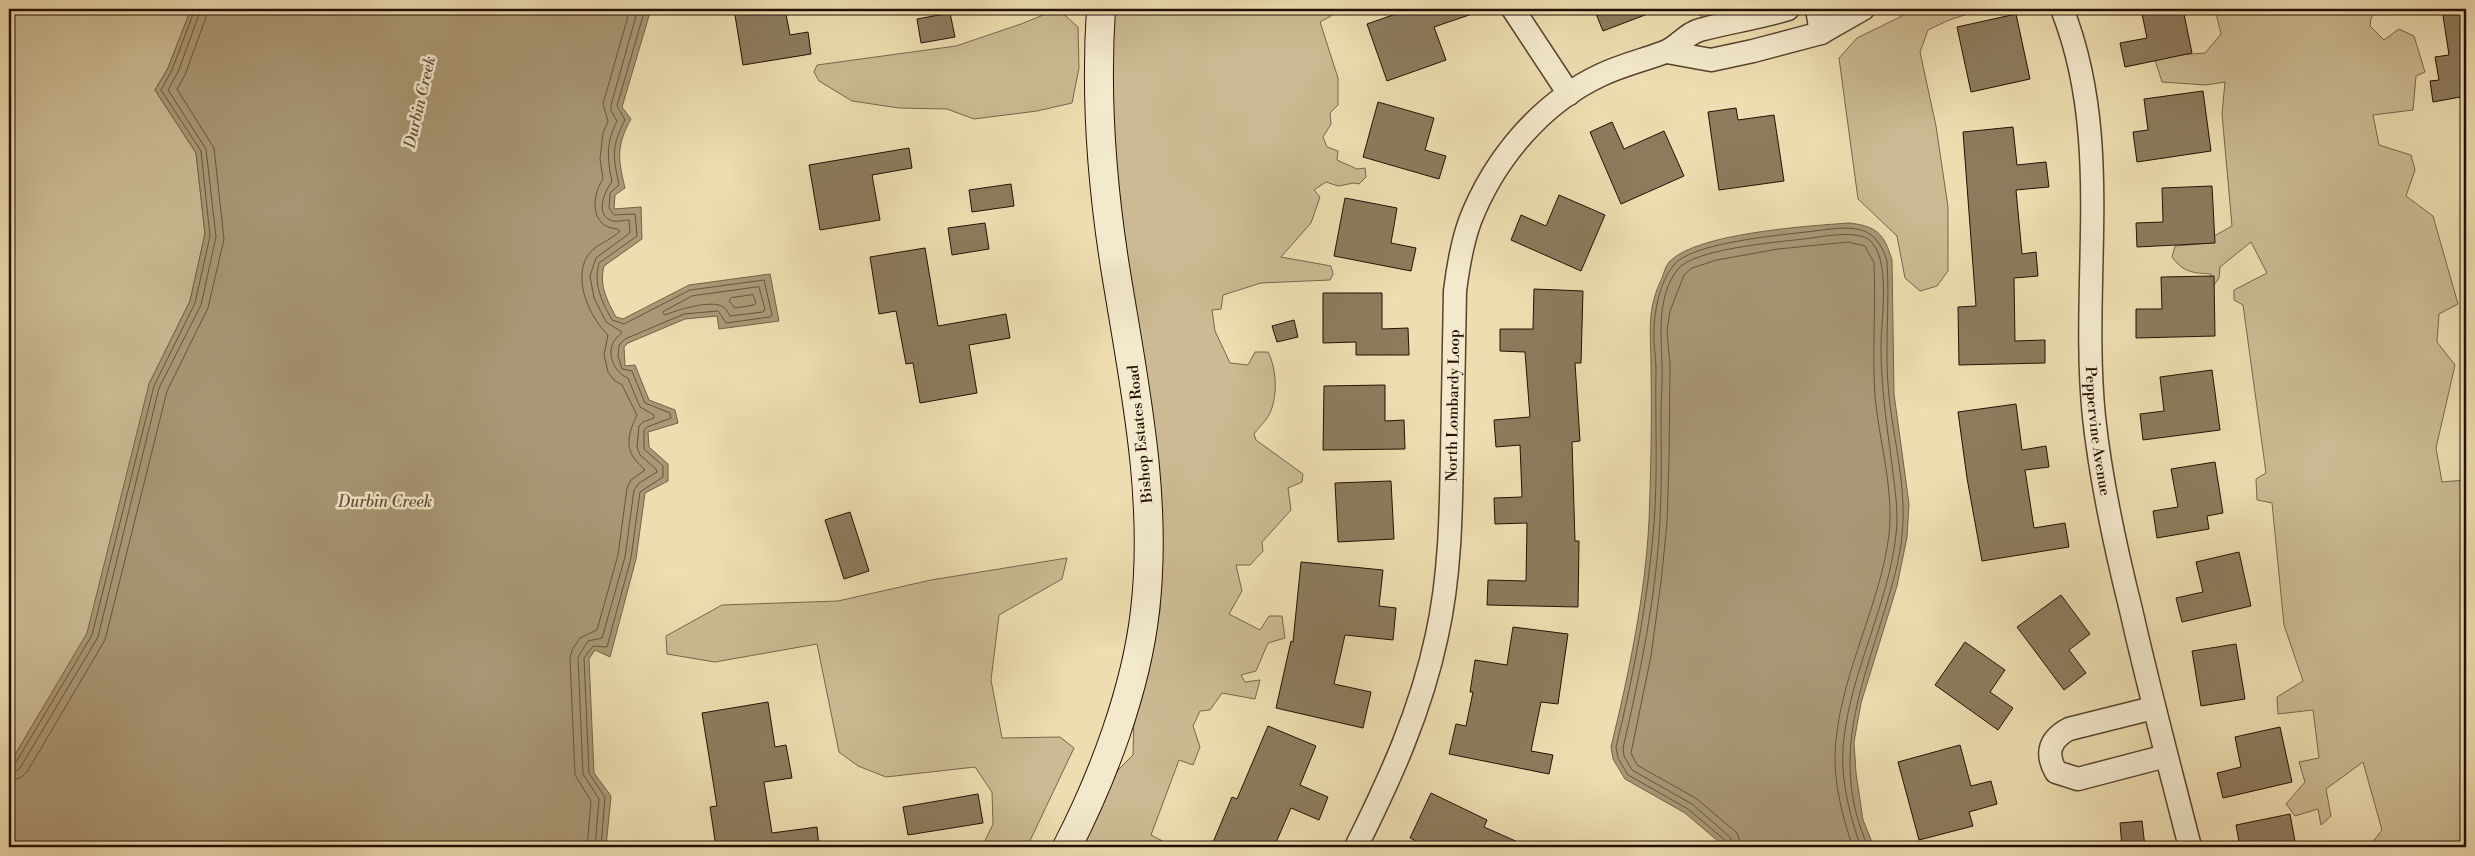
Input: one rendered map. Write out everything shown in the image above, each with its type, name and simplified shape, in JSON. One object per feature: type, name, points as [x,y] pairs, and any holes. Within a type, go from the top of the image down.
[{"type":"street","name":"Bishop Estates Road","points":[[1067,847],[1105,764],[1124,710],[1145,613],[1148,574],[1149,534],[1145,460],[1134,369],[1117,280],[1108,215],[1098,117],[1098,52],[1101,9]]},
{"type":"street","points":[[1514,9],[1569,94]]},
{"type":"street","points":[[1817,9],[1821,33]]},
{"type":"street","name":"North Lombardy Loop","points":[[1667,52],[1711,60],[1821,33],[1863,9]]},
{"type":"street","name":"Peppervine Avenue","points":[[2062,9],[2083,78],[2091,131],[2091,362],[2094,415],[2103,486],[2153,708],[2190,847]]},
{"type":"street","points":[[1779,10],[1788,42]]},
{"type":"street","name":"North Lombardy Loop","points":[[1356,847],[1386,787],[1407,738],[1424,687],[1437,635],[1446,582],[1451,528],[1455,291],[1460,256],[1470,221],[1494,173],[1515,144],[1539,118],[1569,94],[1632,61],[1667,52],[1698,30],[1779,10]]},
{"type":"street","points":[[2153,708],[2069,729],[2058,734],[2050,748],[2050,762],[2056,772],[2078,779],[2166,756]]},
{"type":"shaded area","points":[[9,9],[191,9],[168,68],[155,90],[196,153],[205,234],[190,301],[149,384],[128,606],[41,711],[9,765]]},
{"type":"shaded area","points":[[1058,9],[1078,27],[1079,68],[1072,103],[1037,111],[974,119],[947,109],[899,108],[852,101],[819,81],[814,72],[817,65],[956,46]]},
{"type":"shaded area","points":[[1114,9],[1337,9],[1331,16],[1320,22],[1338,78],[1338,105],[1330,113],[1331,124],[1323,137],[1327,147],[1338,151],[1337,160],[1357,169],[1365,168],[1366,177],[1359,184],[1338,186],[1326,182],[1314,190],[1320,197],[1311,223],[1281,257],[1331,266],[1333,274],[1330,280],[1261,283],[1223,295],[1221,309],[1212,310],[1215,331],[1230,363],[1248,365],[1255,352],[1268,352],[1275,375],[1274,400],[1269,415],[1254,434],[1256,440],[1303,474],[1302,482],[1288,488],[1291,510],[1262,542],[1263,551],[1250,565],[1236,565],[1242,591],[1229,614],[1260,630],[1269,616],[1282,616],[1285,638],[1268,643],[1256,671],[1241,675],[1245,682],[1260,680],[1255,699],[1222,693],[1210,710],[1200,711],[1193,726],[1200,747],[1193,765],[1179,760],[1151,835],[1174,847],[1079,847],[1118,770],[1133,755],[1134,716],[1160,611],[1162,534],[1117,209],[1108,96]]},
{"type":"shaded area","points":[[1691,9],[1717,9],[1715,14],[1706,20]]},
{"type":"shaded area","points":[[1908,9],[1983,9],[1949,20],[1928,30],[1920,52],[1936,126],[1948,207],[1948,271],[1937,286],[1920,291],[1905,278],[1897,236],[1858,199],[1839,58],[1857,38],[1902,16]]},
{"type":"shaded area","points":[[2215,9],[2378,9],[2371,18],[2370,26],[2384,40],[2399,29],[2414,36],[2425,72],[2416,76],[2413,110],[2373,115],[2379,145],[2411,155],[2415,170],[2406,196],[2433,216],[2458,304],[2439,314],[2437,342],[2455,365],[2436,448],[2442,482],[2466,480],[2466,569],[2464,573],[2466,577],[2466,847],[2369,847],[2382,830],[2363,762],[2326,789],[2331,816],[2321,825],[2318,809],[2295,816],[2286,804],[2305,782],[2299,762],[2319,758],[2313,710],[2278,714],[2277,697],[2303,681],[2284,625],[2272,503],[2257,500],[2256,479],[2266,473],[2243,305],[2234,300],[2234,290],[2267,273],[2251,242],[2220,267],[2219,278],[2214,285],[2211,285],[2211,274],[2188,271],[2180,266],[2172,257],[2175,246],[2200,244],[2232,226],[2222,114],[2225,82],[2206,85],[2162,82],[2154,57],[2205,53],[2221,34]]},
{"type":"shaded area","points":[[1067,558],[1062,579],[999,615],[991,680],[1002,738],[1060,737],[1074,748],[1027,847],[982,847],[993,824],[992,792],[975,767],[886,777],[858,766],[839,752],[817,644],[715,662],[667,654],[666,636],[722,605],[838,601],[931,580]]},
{"type":"water","name":"Durbin Creek","points":[[191,9],[651,9],[622,107],[631,119],[623,137],[620,153],[625,188],[615,195],[614,209],[641,207],[642,239],[604,266],[602,280],[607,299],[616,317],[623,319],[689,285],[770,274],[779,321],[719,329],[717,316],[685,319],[628,343],[624,347],[625,366],[635,365],[649,400],[675,410],[678,423],[648,432],[649,447],[668,464],[668,481],[645,493],[636,559],[610,657],[595,650],[589,659],[594,773],[611,796],[606,847],[9,847],[9,765],[87,633],[149,384],[190,301],[205,234],[196,153],[155,90],[168,68]]},
{"type":"water","points":[[1849,223],[1866,226],[1878,232],[1886,243],[1892,260],[1894,394],[1909,504],[1907,537],[1897,586],[1861,703],[1854,742],[1856,773],[1863,820],[1874,847],[1725,847],[1685,813],[1625,779],[1613,759],[1611,747],[1635,635],[1647,549],[1651,444],[1651,311],[1667,264],[1684,251],[1728,237],[1807,226]]},
{"type":"building","points":[[734,9],[785,9],[790,35],[808,32],[811,54],[743,65]]},
{"type":"building","points":[[1410,9],[1480,9],[1481,11],[1434,27],[1446,60],[1387,81],[1367,24]]},
{"type":"building","points":[[1594,9],[1658,9],[1658,10],[1603,31]]},
{"type":"building","points":[[2141,9],[2183,9],[2192,53],[2125,67],[2120,43],[2147,38]]},
{"type":"building","points":[[2442,9],[2466,9],[2466,96],[2433,102],[2430,81],[2439,80],[2435,57],[2449,55]]},
{"type":"building","points":[[950,13],[955,37],[921,43],[917,19]]},
{"type":"building","points":[[2016,14],[2030,79],[1971,92],[1957,27]]},
{"type":"building","points":[[2203,91],[2211,151],[2137,162],[2133,132],[2148,130],[2144,99]]},
{"type":"building","points":[[1378,102],[1434,118],[1425,150],[1446,156],[1439,179],[1363,157]]},
{"type":"building","points":[[1736,108],[1738,120],[1774,115],[1784,181],[1719,190],[1708,112]]},
{"type":"building","points":[[1612,122],[1624,149],[1664,131],[1684,176],[1621,204],[1590,132]]},
{"type":"building","points":[[2013,127],[2017,165],[2046,162],[2049,187],[2016,190],[2022,254],[2036,252],[2038,276],[2014,278],[2015,341],[2045,340],[2045,363],[1959,365],[1958,307],[1976,306],[1963,132]]},
{"type":"building","points":[[909,148],[912,168],[872,175],[880,220],[820,230],[809,165]]},
{"type":"building","points":[[1011,184],[1014,206],[972,212],[969,190]]},
{"type":"building","points":[[2212,186],[2215,243],[2137,247],[2136,223],[2163,222],[2162,188]]},
{"type":"building","points":[[1559,195],[1605,215],[1581,271],[1511,240],[1521,215],[1546,226]]},
{"type":"building","points":[[1345,198],[1397,208],[1391,243],[1416,248],[1411,271],[1334,256]]},
{"type":"building","points":[[985,223],[989,249],[952,255],[948,228]]},
{"type":"building","points":[[925,248],[938,326],[1006,314],[1010,338],[969,345],[977,393],[920,403],[913,363],[906,364],[896,311],[879,314],[870,257]]},
{"type":"building","points":[[2214,276],[2215,336],[2136,338],[2136,309],[2162,309],[2161,277]]},
{"type":"building","points":[[1534,289],[1583,291],[1581,363],[1575,363],[1580,441],[1572,442],[1575,541],[1579,541],[1578,607],[1487,605],[1488,580],[1526,581],[1527,523],[1495,524],[1494,498],[1522,497],[1520,445],[1496,447],[1494,420],[1530,417],[1525,352],[1500,351],[1500,329],[1533,329]]},
{"type":"building","points":[[1323,293],[1382,293],[1382,329],[1408,328],[1409,355],[1356,355],[1356,342],[1323,343]]},
{"type":"building","points":[[1294,320],[1298,337],[1277,342],[1272,326]]},
{"type":"building","points":[[2212,370],[2220,430],[2143,440],[2140,414],[2164,411],[2160,377]]},
{"type":"building","points":[[1385,385],[1385,421],[1404,420],[1405,449],[1323,450],[1324,386]]},
{"type":"building","points":[[2016,404],[2022,450],[2046,446],[2049,467],[2025,470],[2034,528],[2065,523],[2069,547],[1982,561],[1967,478],[1958,412]]},
{"type":"building","points":[[2215,462],[2223,513],[2207,516],[2209,529],[2157,538],[2153,511],[2178,507],[2171,469]]},
{"type":"building","points":[[1391,481],[1394,539],[1338,542],[1335,483]]},
{"type":"building","points":[[850,512],[869,571],[844,579],[825,520]]},
{"type":"building","points":[[2239,552],[2251,606],[2182,622],[2176,598],[2203,592],[2196,562]]},
{"type":"building","points":[[1301,562],[1383,570],[1379,606],[1396,608],[1393,640],[1345,635],[1334,684],[1371,692],[1363,728],[1276,708],[1291,641],[1293,642]]},
{"type":"building","points":[[2061,595],[2090,634],[2069,650],[2086,673],[2064,690],[2017,627]]},
{"type":"building","points":[[1513,627],[1568,634],[1558,704],[1541,702],[1531,751],[1553,755],[1549,774],[1449,754],[1456,724],[1466,726],[1473,692],[1470,692],[1475,660],[1507,665]]},
{"type":"building","points":[[1965,642],[2005,670],[1990,692],[2013,708],[1998,730],[1935,685]]},
{"type":"building","points":[[2236,644],[2245,699],[2201,706],[2192,651]]},
{"type":"building","points":[[768,702],[775,747],[786,745],[792,778],[764,782],[772,833],[817,827],[819,847],[716,847],[710,807],[717,806],[702,713]]},
{"type":"building","points":[[1268,726],[1316,746],[1300,785],[1328,797],[1319,820],[1291,808],[1274,847],[1211,847],[1232,797],[1237,799]]},
{"type":"building","points":[[2280,727],[2292,782],[2223,798],[2217,773],[2241,767],[2235,737]]},
{"type":"building","points":[[1960,745],[1971,786],[1991,781],[1997,804],[1969,812],[1973,826],[1919,840],[1898,762]]},
{"type":"building","points":[[1431,793],[1487,820],[1484,827],[1529,847],[1428,847],[1410,838]]},
{"type":"building","points":[[978,794],[983,823],[908,835],[903,807]]},
{"type":"building","points":[[2290,814],[2296,847],[2240,847],[2236,825]]},
{"type":"building","points":[[2142,821],[2145,847],[2122,847],[2120,823]]}]
